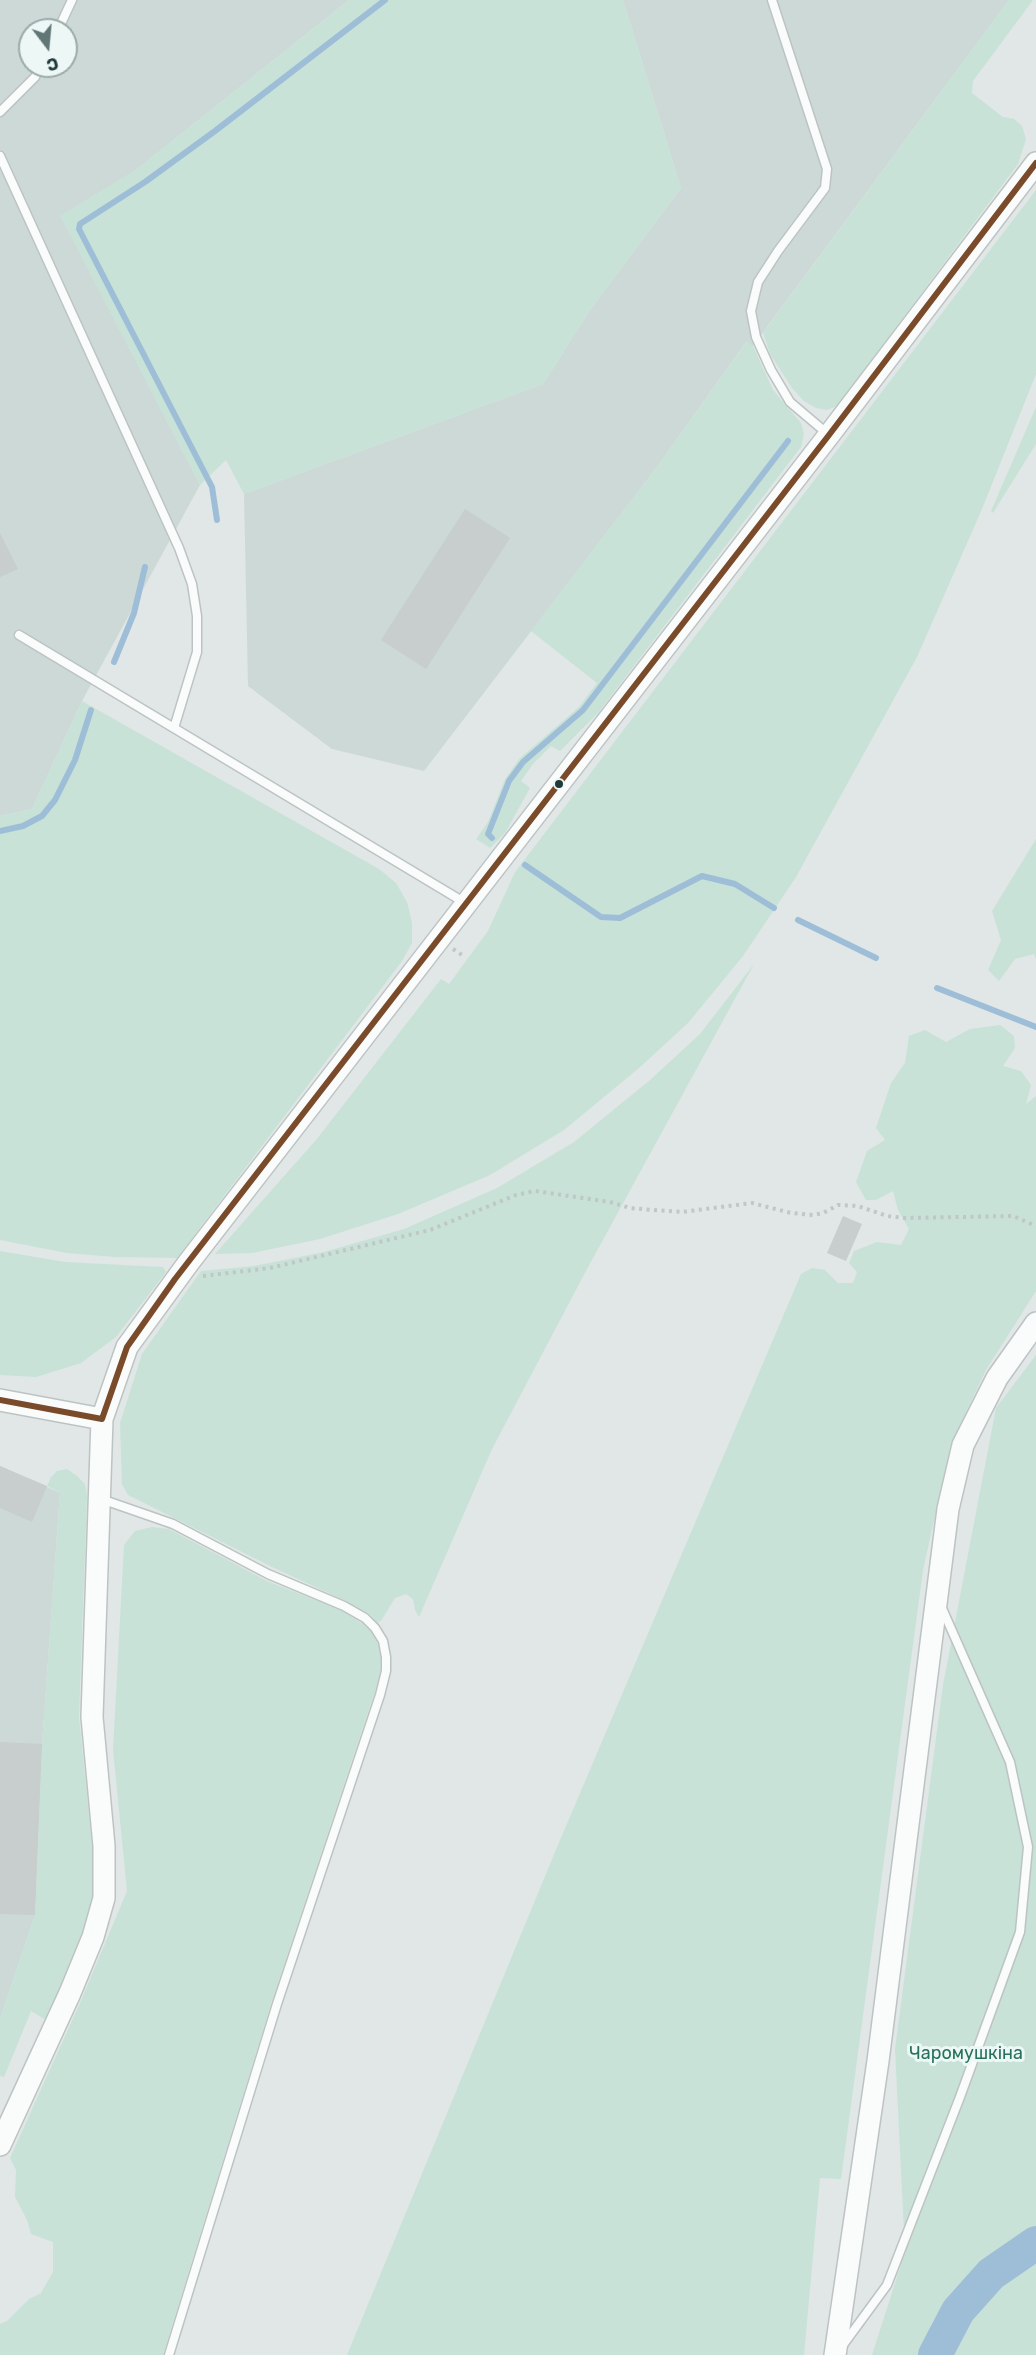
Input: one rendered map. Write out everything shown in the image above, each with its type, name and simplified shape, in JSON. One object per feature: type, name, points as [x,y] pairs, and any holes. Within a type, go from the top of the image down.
[{"type":"street","points":[[0,2145],[70,1993],[93,1937],[104,1898],[104,1846],[92,1717],[102,1419],[127,1347],[175,1280],[829,435],[1036,163]]},
{"type":"street","points":[[835,2355],[878,2061],[948,1509],[963,1445],[997,1378],[1036,1323]]},
{"type":"street","points":[[0,1400],[102,1419]]},
{"type":"lane","points":[[64,18],[72,0]]},
{"type":"lane","points":[[772,0],[827,169],[825,188],[778,250],[758,282],[751,311],[756,337],[771,370],[790,402],[829,435]]},
{"type":"lane","points":[[0,112],[34,78]]},
{"type":"lane","points":[[0,156],[179,548],[192,584],[197,616],[197,652],[174,728]]},
{"type":"lane","points":[[19,635],[467,904]]},
{"type":"lane","points":[[101,1499],[173,1524],[268,1574],[344,1606],[365,1618],[375,1628],[382,1641],[386,1657],[386,1671],[380,1695],[277,2004],[169,2355]]},
{"type":"lane","points":[[835,2355],[887,2285],[960,2097],[1020,1932],[1028,1847],[1010,1762],[936,1593]]},
{"type":"path","points":[[175,1280],[270,1268],[418,1232],[516,1195],[535,1191],[610,1202],[630,1208],[672,1212],[752,1203],[791,1213],[813,1215],[823,1214],[838,1205],[858,1206],[887,1216],[906,1218],[1013,1216],[1036,1226]]},
{"type":"shaded area","points":[[0,0],[349,0],[136,170],[61,216],[200,485],[82,701],[32,809],[0,816]]},
{"type":"shaded area","points":[[623,0],[1009,0],[753,346],[746,342],[660,463],[424,771],[332,749],[248,686],[244,494],[543,384],[588,313],[681,188]]},
{"type":"shaded area","points":[[0,1466],[60,1493],[42,1744],[35,1915],[0,2019]]},
{"type":"green space","points":[[349,0],[623,0],[681,188],[588,313],[543,384],[244,494],[226,460],[200,485],[60,216],[136,170]]},
{"type":"green space","points":[[1009,0],[1033,0],[973,81],[972,93],[1003,117],[1014,119],[1022,126],[1026,139],[1018,164],[837,406],[827,410],[816,408],[804,401],[792,388],[770,354],[763,333]]},
{"type":"green space","points":[[1036,190],[1036,374],[982,509],[917,657],[796,877],[743,956],[688,1023],[639,1068],[564,1130],[490,1175],[398,1214],[320,1239],[252,1253],[215,1254],[316,1140],[441,979],[449,984],[488,931],[515,872]]},
{"type":"green space","points":[[747,341],[753,346],[773,390],[801,423],[804,434],[801,447],[598,713],[560,751],[551,746],[533,764],[521,781],[530,788],[505,833],[490,848],[476,839],[488,822],[505,779],[520,758],[579,707],[597,683],[531,631],[660,463]]},
{"type":"green space","points":[[1036,407],[1036,444],[993,513],[991,511]]},
{"type":"green space","points":[[82,701],[379,869],[396,883],[407,902],[412,923],[412,943],[402,961],[177,1258],[115,1257],[67,1253],[0,1240],[0,816],[32,809]]},
{"type":"green space","points":[[1036,839],[1036,959],[1034,954],[1015,959],[999,981],[988,970],[1001,940],[992,911]]},
{"type":"green space","points":[[754,964],[587,1269],[492,1449],[419,1617],[413,1599],[406,1594],[395,1598],[381,1621],[377,1623],[371,1615],[346,1601],[128,1495],[122,1484],[120,1423],[142,1354],[201,1271],[254,1266],[324,1252],[404,1229],[497,1188],[574,1142],[650,1080],[700,1034]]},
{"type":"green space","points":[[1000,1025],[1014,1036],[1015,1048],[1003,1066],[1021,1071],[1031,1085],[1026,1104],[1036,1096],[1036,1291],[986,1370],[951,1444],[923,1570],[841,2179],[820,2178],[804,2355],[347,2355],[560,1840],[801,1274],[812,1268],[825,1270],[838,1283],[853,1283],[857,1272],[849,1263],[854,1251],[877,1242],[901,1245],[909,1229],[898,1210],[893,1191],[876,1200],[866,1200],[856,1182],[867,1151],[885,1140],[876,1128],[891,1083],[905,1063],[909,1036],[925,1030],[946,1042],[970,1029]]},
{"type":"green space","points":[[0,1251],[65,1262],[163,1267],[166,1272],[116,1337],[81,1363],[36,1377],[0,1375]]},
{"type":"green space","name":"Чаромушкіна","points":[[1036,1355],[1036,2355],[872,2355],[905,2252],[895,2049],[943,1685],[996,1408]]},
{"type":"green space","points":[[67,1469],[85,1484],[87,1496],[79,1717],[92,1845],[92,1899],[83,1933],[46,2020],[31,2011],[4,2077],[0,2076],[0,2019],[35,1915],[42,1744],[60,1493],[47,1486],[57,1471]]},
{"type":"green space","points":[[152,1527],[169,1529],[267,1581],[341,1610],[371,1632],[378,1644],[382,1658],[382,1670],[271,2004],[163,2355],[0,2355],[0,2324],[7,2321],[29,2299],[41,2293],[53,2272],[53,2242],[31,2234],[27,2220],[15,2197],[16,2170],[10,2158],[80,2003],[127,1891],[113,1750],[124,1545],[135,1531]]},
{"type":"building","points":[[465,509],[510,538],[426,669],[381,640]]},
{"type":"building","points":[[0,533],[18,569],[0,577]]},
{"type":"building","points":[[843,1216],[862,1224],[846,1261],[827,1253]]},
{"type":"building","points":[[0,1466],[47,1486],[32,1522],[0,1508]]},
{"type":"building","points":[[0,1742],[42,1744],[35,1915],[0,1914]]},
{"type":"waterway","points":[[217,520],[212,487],[79,229],[80,224],[145,182],[215,131],[385,0]]},
{"type":"waterway","points":[[492,838],[488,834],[509,781],[523,762],[583,710],[788,441]]},
{"type":"waterway","points":[[114,662],[134,613],[145,567]]},
{"type":"waterway","points":[[0,831],[23,826],[42,816],[55,800],[75,760],[91,710]]},
{"type":"waterway","points":[[525,865],[601,917],[620,918],[702,876],[735,884],[774,908]]},
{"type":"waterway","points":[[798,920],[876,958]]},
{"type":"waterway","points":[[937,988],[1036,1027]]},
{"type":"waterway","points":[[935,2355],[958,2311],[991,2274],[1036,2243]]},
{"type":"transit line","points":[[0,1400],[102,1419],[127,1347],[175,1279],[829,435],[1036,163]]}]
